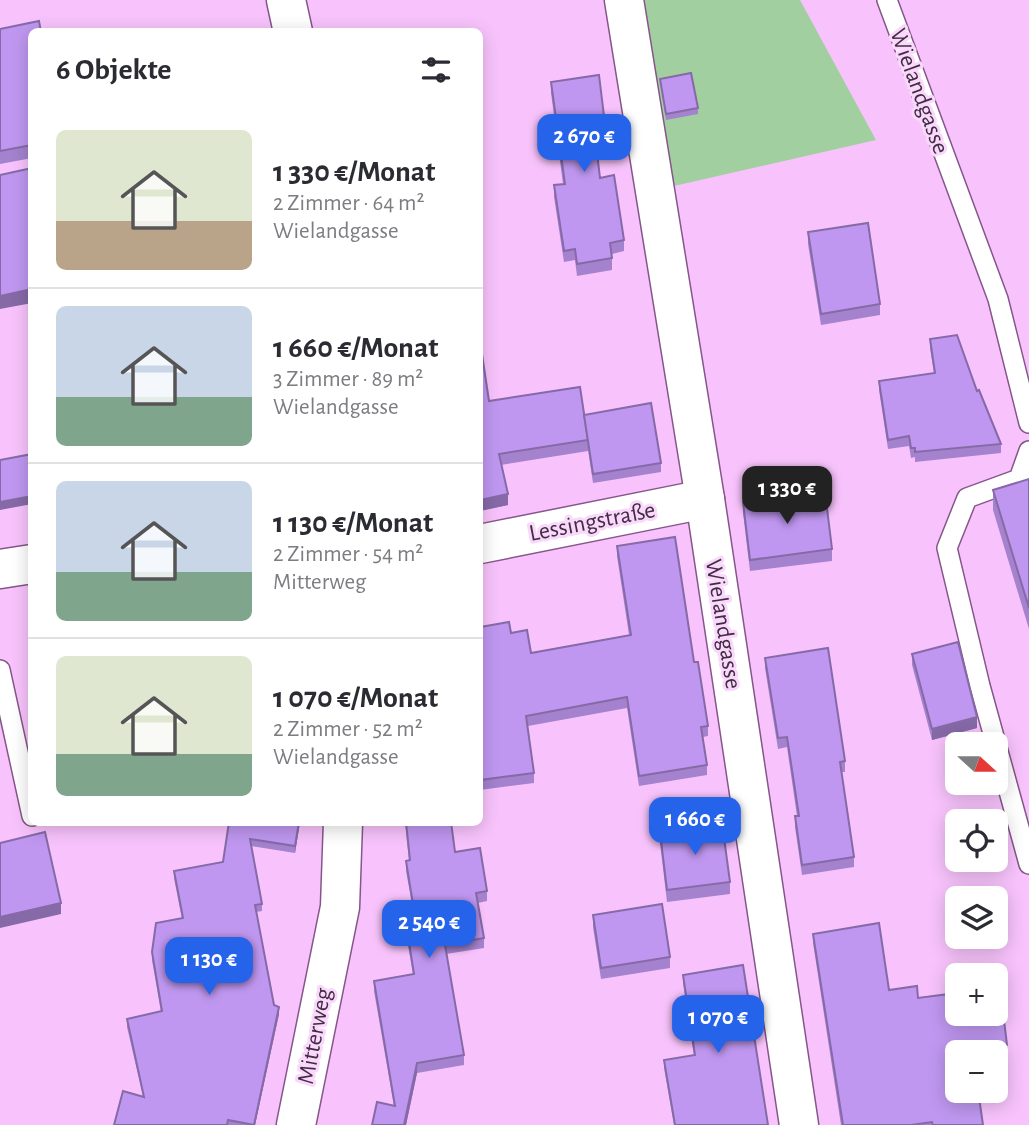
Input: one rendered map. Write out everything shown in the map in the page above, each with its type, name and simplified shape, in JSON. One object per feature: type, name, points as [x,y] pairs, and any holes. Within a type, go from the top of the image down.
[{"type":"street","points":[[286,0],[292,28]]},
{"type":"street","name":"Wielandgasse","points":[[624,0],[705,499],[799,1125]]},
{"type":"street","name":"Lessingstraße","points":[[483,543],[705,499]]},
{"type":"street","points":[[0,569],[28,565]]},
{"type":"street","name":"Mitterweg","points":[[296,1125],[340,907],[344,826]]},
{"type":"lane","name":"Wielandgasse","points":[[887,0],[998,299],[1029,423]]},
{"type":"lane","points":[[1029,452],[1019,479],[967,498],[947,548],[980,686],[1029,863]]},
{"type":"lane","points":[[0,670],[28,800]]},
{"type":"green space","points":[[642,0],[800,0],[876,140],[674,186]]},
{"type":"building","points":[[39,21],[40,28],[28,28],[28,146],[0,151],[0,29]]},
{"type":"building","points":[[691,73],[698,108],[666,114],[660,79]]},
{"type":"building","points":[[599,75],[604,116],[593,118],[600,178],[614,175],[624,240],[610,243],[612,258],[577,264],[575,249],[564,251],[554,185],[565,184],[551,82]]},
{"type":"building","points":[[28,169],[28,290],[0,296],[0,175]]},
{"type":"building","points":[[868,223],[880,304],[821,314],[808,232]]},
{"type":"building","points":[[957,335],[977,391],[979,390],[1001,444],[915,452],[915,448],[911,448],[909,436],[888,440],[879,381],[935,373],[930,339]]},
{"type":"building","points":[[483,361],[489,401],[580,387],[588,440],[499,454],[508,494],[483,499]]},
{"type":"building","points":[[651,403],[661,463],[593,474],[584,415]]},
{"type":"building","points":[[28,455],[28,497],[0,502],[0,460]]},
{"type":"building","points":[[1029,479],[1029,608],[993,490]]},
{"type":"building","points":[[825,492],[832,549],[750,560],[743,502]]},
{"type":"building","points":[[675,537],[694,662],[698,662],[708,726],[701,727],[707,765],[639,776],[627,697],[526,716],[534,773],[483,780],[483,626],[509,622],[511,633],[527,630],[531,653],[631,635],[617,546]]},
{"type":"building","points":[[958,642],[977,717],[932,729],[912,654]]},
{"type":"building","points":[[828,648],[845,761],[840,762],[854,857],[802,865],[795,816],[799,816],[787,737],[778,738],[765,658]]},
{"type":"building","points":[[722,823],[730,882],[667,890],[660,832]]},
{"type":"building","points":[[228,826],[298,826],[295,846],[250,839],[262,904],[255,905],[274,1005],[279,1007],[254,1125],[228,1120],[227,1125],[114,1125],[123,1091],[144,1097],[127,1019],[162,1011],[152,952],[156,923],[183,918],[174,871],[223,862]]},
{"type":"building","points":[[406,826],[452,826],[455,852],[480,848],[487,891],[476,893],[484,938],[445,945],[464,1055],[417,1063],[404,1125],[372,1125],[377,1102],[395,1106],[374,981],[414,974],[403,905],[413,904],[406,861],[410,860]]},
{"type":"building","points":[[45,832],[61,903],[0,917],[0,843]]},
{"type":"building","points":[[662,904],[670,957],[601,968],[593,915]]},
{"type":"building","points":[[879,923],[889,990],[917,986],[918,998],[945,995],[945,1026],[1005,1026],[1006,1040],[945,1040],[945,1103],[980,1103],[983,1125],[933,1125],[932,1122],[911,1125],[843,1125],[813,934]]},
{"type":"building","points":[[743,965],[768,1125],[675,1125],[664,1060],[695,1055],[683,975]]}]
